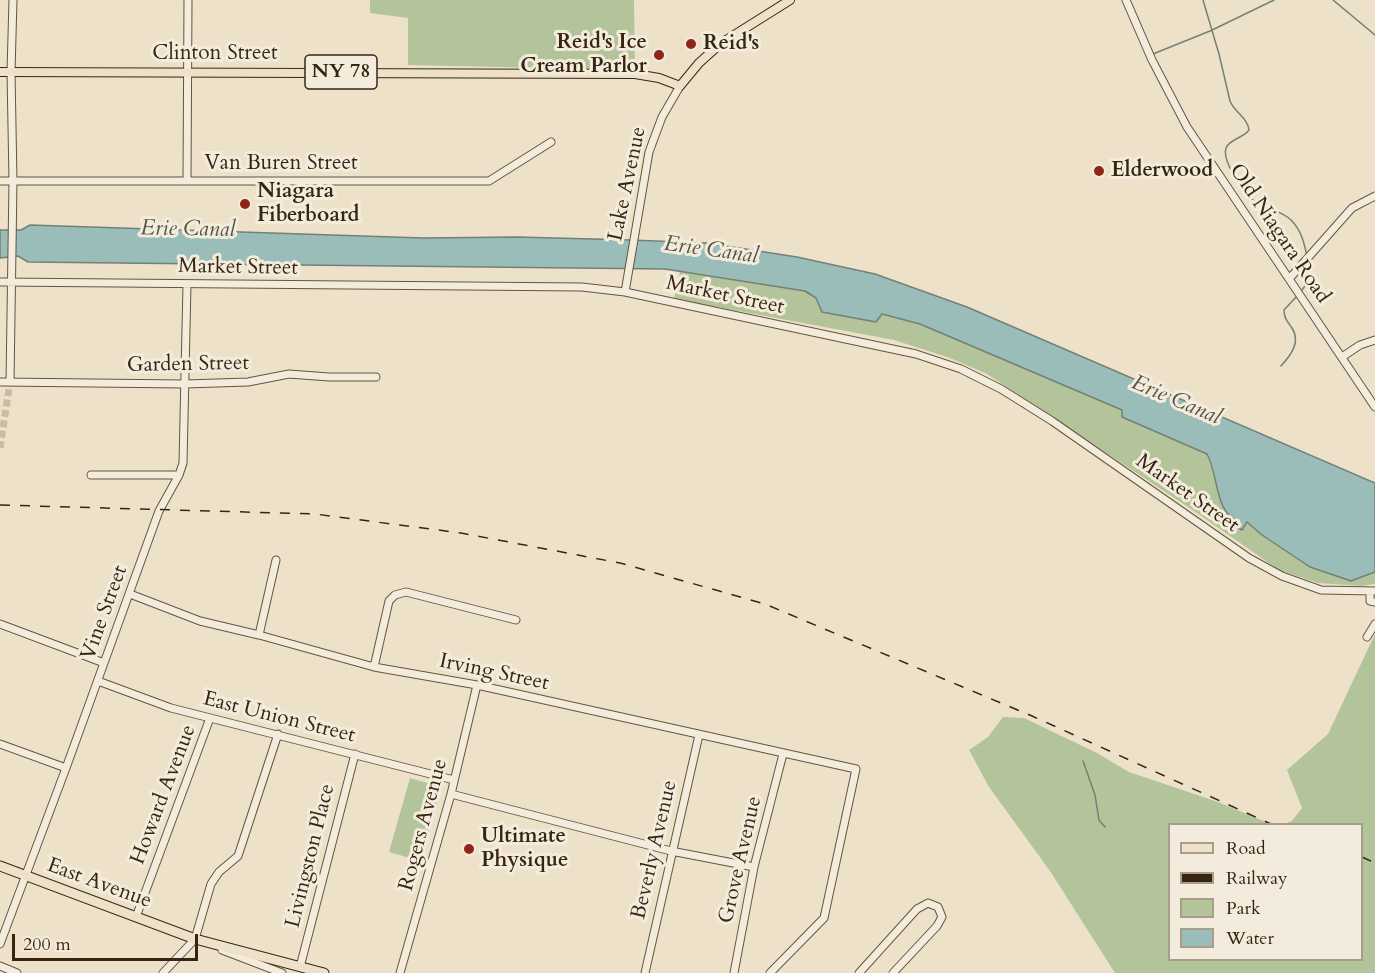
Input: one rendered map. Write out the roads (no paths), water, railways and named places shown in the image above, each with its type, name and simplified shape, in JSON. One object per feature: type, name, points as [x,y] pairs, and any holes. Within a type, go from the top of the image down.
[{"type":"highway","name":"East Avenue","points":[[0,866],[195,939],[324,973]]},
{"type":"main road","name":"Lake Avenue","points":[[680,86],[699,63],[720,45],[790,0]]},
{"type":"main road","name":"Clinton Street","points":[[0,72],[635,74],[659,78],[680,86]]},
{"type":"street","points":[[10,382],[13,0]]},
{"type":"street","points":[[187,181],[188,0]]},
{"type":"street","name":"Old Niagara Road","points":[[1126,0],[1152,60],[1187,127],[1375,407]]},
{"type":"street","name":"Lake Avenue","points":[[625,292],[652,144],[662,117],[680,86]]},
{"type":"street","name":"Van Buren Street","points":[[0,181],[489,182],[551,142]]},
{"type":"street","points":[[1288,279],[1352,208],[1375,196]]},
{"type":"street","name":"Market Street","points":[[0,282],[582,287],[625,292],[916,354],[961,369],[1001,389],[1052,421],[1249,558],[1282,576],[1321,590],[1373,592]]},
{"type":"street","name":"Vine Street","points":[[0,944],[159,511],[183,463],[187,284]]},
{"type":"street","points":[[1342,357],[1360,345],[1375,340]]},
{"type":"street","name":"Garden Street","points":[[0,382],[185,384],[248,382],[289,374],[329,377],[376,376]]},
{"type":"street","points":[[91,475],[179,475]]},
{"type":"street","points":[[259,635],[276,560]]},
{"type":"street","points":[[374,668],[389,601],[395,594],[406,592],[516,620]]},
{"type":"street","points":[[1373,592],[1370,601],[1375,602]]},
{"type":"street","name":"Irving Street","points":[[130,594],[200,621],[259,635],[374,668],[477,685],[856,769],[824,918],[770,973]]},
{"type":"street","points":[[0,624],[104,663]]},
{"type":"street","points":[[1368,638],[1375,624]]},
{"type":"street","name":"East Union Street","points":[[98,681],[171,708],[454,780]]},
{"type":"street","name":"Rogers Avenue","points":[[400,973],[451,794],[477,685]]},
{"type":"street","name":"Howard Avenue","points":[[136,917],[210,718]]},
{"type":"street","points":[[163,973],[195,939],[211,884],[219,872],[238,856],[278,734]]},
{"type":"street","name":"Beverly Avenue","points":[[645,973],[699,735]]},
{"type":"street","points":[[0,744],[66,768]]},
{"type":"street","name":"Livingston Place","points":[[300,967],[355,754]]},
{"type":"street","name":"Grove Avenue","points":[[734,973],[754,867],[783,754]]},
{"type":"street","points":[[451,794],[671,851],[754,867]]},
{"type":"street","points":[[858,973],[917,909],[928,903],[938,907],[942,917],[937,927],[893,973]]},
{"type":"street","points":[[195,939],[282,973]]},
{"type":"street","points":[[0,966],[17,973]]},
{"type":"water","name":"Erie Canal","points":[[30,225],[423,238],[518,237],[707,243],[797,257],[875,274],[967,307],[1375,483],[1375,572],[1351,581],[1310,567],[1262,535],[1247,522],[1242,530],[1236,527],[1239,522],[1223,507],[1207,454],[1122,417],[1122,410],[920,324],[882,314],[876,322],[822,312],[816,298],[805,291],[665,269],[28,262],[18,256],[0,258],[0,230],[21,230]]},
{"type":"waterway","points":[[1203,0],[1230,101],[1246,122],[1249,130],[1227,146],[1225,151],[1229,167],[1244,191],[1254,201],[1283,214],[1294,224],[1302,236],[1307,256]]},
{"type":"waterway","points":[[1153,54],[1210,31],[1274,0]]},
{"type":"waterway","points":[[1333,0],[1375,35]]},
{"type":"waterway","points":[[1302,290],[1307,283],[1308,264]]},
{"type":"waterway","points":[[1281,366],[1295,343],[1295,333],[1285,317],[1284,310],[1297,296]]},
{"type":"waterway","points":[[1083,761],[1095,795],[1099,820],[1105,827]]},
{"type":"tunnel","points":[[0,448],[10,382]]},
{"type":"railway","points":[[0,505],[315,514],[461,533],[620,563],[765,604],[1032,716],[1269,823]]},
{"type":"railway","points":[[1363,857],[1375,863]]},
{"type":"place","name":"Reid's","points":[[691,44]]},
{"type":"place","name":"Reid's Ice Cream Parlor","points":[[659,55]]},
{"type":"place","name":"Elderwood","points":[[1099,171]]},
{"type":"place","name":"Niagara Fiberboard","points":[[245,204]]},
{"type":"place","name":"Ultimate Physique","points":[[469,849]]}]
